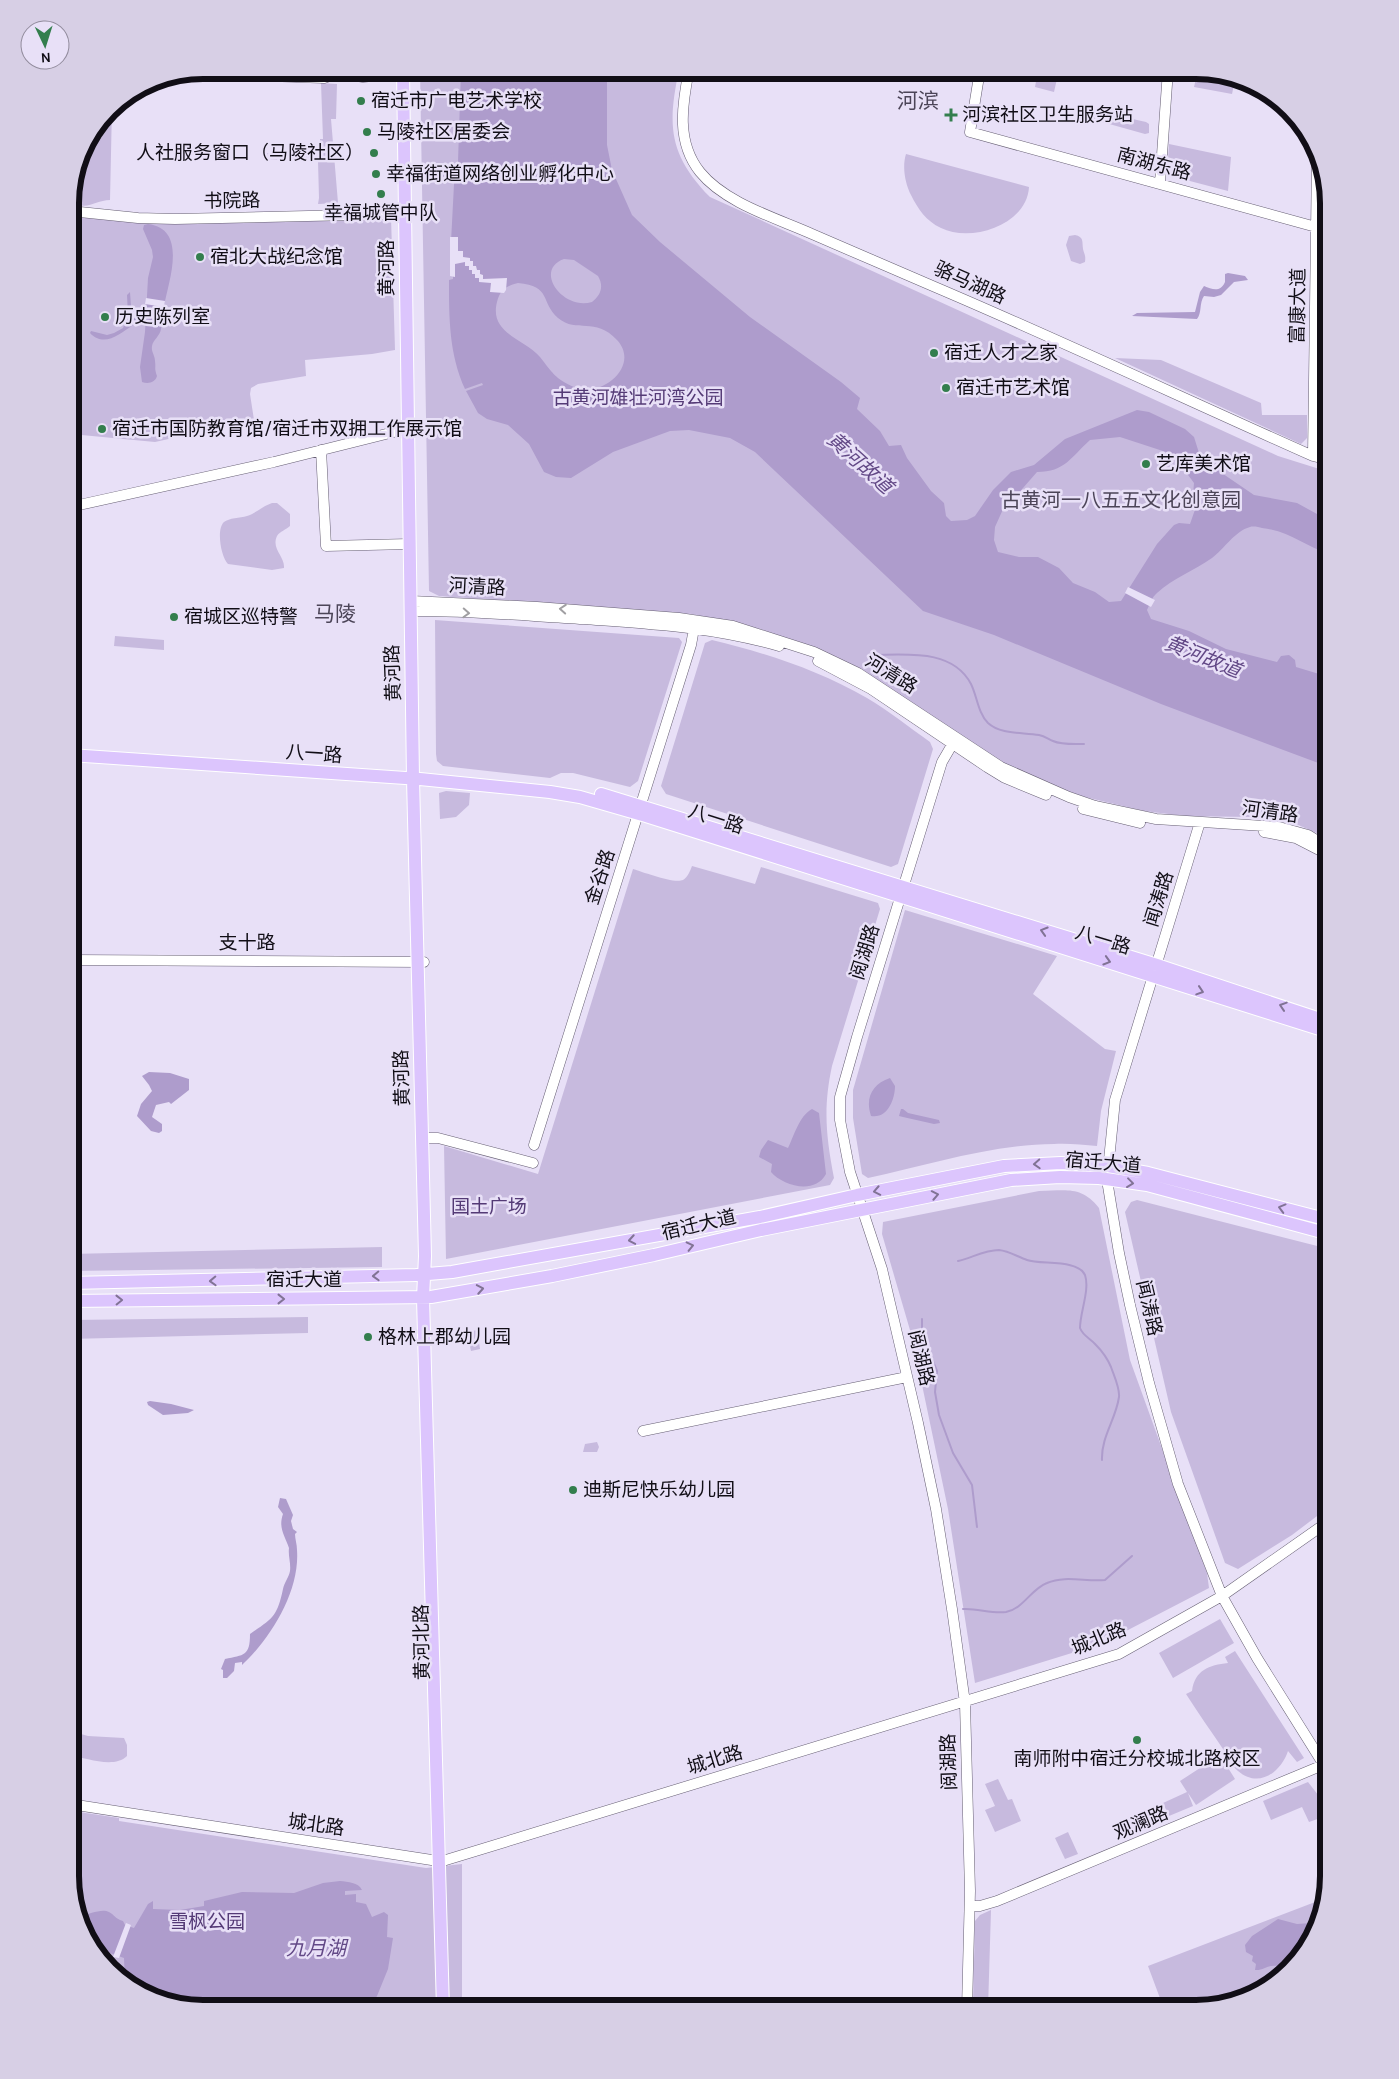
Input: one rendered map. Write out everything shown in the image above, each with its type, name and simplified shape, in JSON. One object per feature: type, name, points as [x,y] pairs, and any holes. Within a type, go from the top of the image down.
[{"type":"main road","name":"黄河路","points":[[398,79],[415,604],[428,1274]]},
{"type":"main road","name":"黄河路","points":[[409,79],[410,544],[415,604]]},
{"type":"main road","name":"八一路","points":[[79,750],[417,776],[559,793],[640,810],[1155,971],[1320,1019]]},
{"type":"main road","name":"八一路","points":[[79,756],[417,776]]},
{"type":"main road","name":"黄河路","points":[[421,962],[429,1138],[428,1274]]},
{"type":"main road","name":"八一路","points":[[1155,971],[1320,1029]]},
{"type":"main road","name":"宿迁大道","points":[[79,1283],[428,1274],[760,1216],[1004,1166],[1061,1163],[1108,1166],[1148,1173],[1320,1215]]},
{"type":"main road","name":"宿迁大道","points":[[79,1301],[427,1297],[552,1276],[862,1209],[1011,1180],[1060,1177],[1147,1185],[1320,1232]]},
{"type":"main road","name":"黄河北路","points":[[428,1274],[427,1297],[442,1860],[443,2000]]},
{"type":"main road","name":"黄河北路","points":[[442,1860],[450,2000]]},
{"type":"street","name":"骆马湖路","points":[[688,79],[682,112],[684,142],[690,159],[718,191],[782,221],[979,306],[1320,458]]},
{"type":"street","name":"南湖东路","points":[[979,79],[970,132],[1320,227]]},
{"type":"street","points":[[1160,183],[1167,79]]},
{"type":"street","name":"富康大道","points":[[1313,456],[1317,175]]},
{"type":"street","name":"书院路","points":[[79,212],[138,218],[183,219],[395,214]]},
{"type":"street","points":[[79,505],[410,428]]},
{"type":"street","points":[[321,450],[326,546],[410,544]]},
{"type":"street","name":"河清路","points":[[415,604],[695,624],[749,638],[818,661],[872,689],[954,741],[1005,778],[1066,803],[1117,819],[1153,825],[1279,827],[1308,835],[1320,842]]},
{"type":"street","name":"金谷路","points":[[534,1145],[640,810],[695,624]]},
{"type":"street","name":"阅湖路","points":[[954,741],[942,762],[901,892],[840,1097],[840,1120],[843,1142],[857,1195],[882,1269],[936,1509],[965,1703],[970,1906],[967,2000]]},
{"type":"street","name":"河清路","points":[[1200,826],[1285,835],[1305,842],[1320,850]]},
{"type":"street","name":"闻涛路","points":[[1200,826],[1115,1100],[1107,1180],[1119,1254],[1149,1383],[1178,1484],[1222,1596],[1257,1658],[1320,1759]]},
{"type":"street","name":"支十路","points":[[79,960],[421,962]]},
{"type":"street","points":[[429,1138],[438,1138],[534,1163]]},
{"type":"street","points":[[644,1431],[907,1377]]},
{"type":"street","name":"城北路","points":[[79,1805],[442,1860],[965,1703],[1119,1654],[1222,1596],[1320,1527]]},
{"type":"street","name":"观澜路","points":[[970,1906],[980,1906],[997,1901],[1320,1771]]},
{"type":"green space","name":"古黄河雄壮河湾公园","points":[[420,79],[677,79],[673,108],[675,139],[686,167],[696,182],[710,197],[1278,456],[1320,469],[1320,835],[1287,820],[1250,817],[1185,816],[1144,811],[1085,797],[1033,780],[977,749],[889,688],[839,658],[760,629],[692,614],[439,596],[429,591]]},
{"type":"green space","points":[[1036,79],[1057,79],[1054,92],[1035,87]]},
{"type":"green space","points":[[1196,79],[1234,85],[1232,94],[1194,87]]},
{"type":"green space","points":[[321,83],[337,84],[336,119],[331,119],[338,203],[318,204],[318,161],[266,159],[266,153],[320,155],[320,139],[323,139]]},
{"type":"green space","points":[[1097,111],[1146,122],[1149,124],[1149,133],[1145,134],[1095,120],[1092,115]]},
{"type":"green space","points":[[112,119],[110,200],[86,206],[79,205],[80,187],[88,155],[104,127]]},
{"type":"green space","points":[[1169,144],[1231,157],[1228,191],[1167,175]]},
{"type":"green space","points":[[906,154],[1029,187],[1026,200],[1019,212],[1008,221],[982,232],[953,232],[941,228],[923,214],[911,195],[905,175],[904,164]]},
{"type":"green space","points":[[79,215],[177,222],[241,223],[391,217],[395,350],[305,360],[306,376],[258,384],[251,388],[250,394],[254,420],[155,442],[79,435]]},
{"type":"green space","points":[[1075,235],[1082,240],[1085,256],[1085,262],[1080,264],[1071,261],[1066,245],[1069,236]]},
{"type":"green space","points":[[1115,358],[1161,360],[1261,403],[1262,415],[1307,415],[1307,438],[1301,444]]},
{"type":"green space","points":[[272,503],[277,503],[290,514],[290,526],[278,534],[276,541],[284,568],[272,570],[228,564],[220,543],[220,531],[224,522],[250,515]]},
{"type":"green space","points":[[435,620],[679,638],[682,642],[638,781],[630,787],[573,773],[561,773],[550,778],[443,766],[437,761],[436,754]]},
{"type":"green space","points":[[115,636],[164,640],[164,650],[114,646]]},
{"type":"green space","points":[[712,640],[772,657],[830,679],[875,703],[930,742],[933,749],[898,864],[891,867],[666,794],[661,786],[705,643]]},
{"type":"green space","points":[[446,791],[470,793],[469,805],[456,817],[440,819],[439,793]]},
{"type":"green space","name":"国土广场","points":[[692,866],[755,884],[761,867],[878,903],[880,909],[829,1081],[827,1122],[834,1178],[830,1185],[446,1259],[444,1146],[538,1174],[633,869],[679,881],[689,874]]},
{"type":"green space","points":[[905,910],[1057,956],[1033,994],[1105,1049],[1116,1051],[1101,1111],[1097,1146],[1059,1144],[1008,1147],[868,1178],[862,1174],[853,1118],[853,1090]]},
{"type":"green space","points":[[1039,1191],[1072,1191],[1086,1196],[1099,1208],[1130,1360],[1207,1573],[1209,1588],[1101,1644],[975,1683],[948,1509],[912,1337],[882,1234],[883,1222]]},
{"type":"green space","points":[[1137,1200],[1320,1247],[1320,1514],[1292,1535],[1238,1569],[1225,1563],[1171,1412],[1125,1212],[1131,1202]]},
{"type":"green space","points":[[382,1247],[382,1267],[79,1271],[79,1254]]},
{"type":"green space","points":[[308,1317],[308,1333],[79,1339],[79,1320]]},
{"type":"green space","points":[[477,1330],[480,1349],[471,1351],[467,1332]]},
{"type":"green space","points":[[597,1442],[599,1447],[597,1452],[583,1452],[585,1444]]},
{"type":"green space","points":[[1220,1619],[1234,1643],[1173,1678],[1159,1653]]},
{"type":"green space","points":[[1235,1651],[1304,1758],[1297,1762],[1288,1751],[1285,1759],[1275,1771],[1261,1778],[1246,1776],[1236,1769],[1186,1694],[1192,1691],[1196,1678],[1200,1673],[1209,1667],[1228,1663],[1225,1657]]},
{"type":"green space","points":[[79,1734],[88,1736],[124,1738],[127,1745],[127,1756],[115,1762],[79,1757]]},
{"type":"green space","points":[[1220,1755],[1235,1779],[1196,1805],[1188,1793],[1193,1806],[1169,1816],[1163,1803],[1187,1792],[1180,1781]]},
{"type":"green space","points":[[998,1779],[1008,1800],[1012,1799],[1021,1821],[995,1832],[985,1810],[995,1806],[985,1784]]},
{"type":"green space","points":[[1308,1782],[1320,1797],[1320,1818],[1309,1822],[1302,1807],[1271,1820],[1263,1801]]},
{"type":"green space","name":"雪枫公园","points":[[79,1812],[119,1818],[119,1821],[426,1868],[462,1864],[462,2000],[195,2000],[179,1998],[163,1994],[134,1979],[104,1952],[95,1938],[88,1924],[80,1892]]},
{"type":"green space","points":[[1068,1832],[1078,1854],[1065,1859],[1055,1838]]},
{"type":"green space","points":[[1317,1901],[1311,1924],[1295,1952],[1272,1975],[1244,1991],[1212,1999],[1161,2000],[1148,1966]]},
{"type":"green space","points":[[991,1910],[988,2000],[973,2000],[975,1921],[980,1915]]},
{"type":"water","name":"黄河故道","points":[[461,79],[607,79],[607,145],[612,170],[632,215],[660,242],[750,317],[841,382],[860,398],[857,409],[880,431],[889,446],[901,445],[907,458],[931,491],[944,503],[946,516],[951,521],[967,520],[975,516],[993,490],[1011,472],[1034,465],[1065,439],[1137,410],[1149,412],[1185,429],[1194,437],[1199,453],[1210,465],[1254,495],[1297,503],[1317,514],[1320,519],[1320,551],[1289,535],[1258,527],[1250,527],[1239,532],[1212,558],[1163,588],[1154,596],[1147,610],[1151,619],[1189,631],[1226,649],[1277,662],[1281,656],[1289,655],[1295,660],[1296,667],[1320,674],[1320,764],[1161,704],[994,635],[923,611],[755,452],[730,438],[689,430],[670,431],[613,452],[571,478],[556,477],[544,472],[529,444],[508,425],[487,419],[478,413],[466,391],[483,385],[482,383],[465,389],[456,363],[451,336],[449,280],[453,279],[454,242],[451,242],[455,165],[458,162]],"holes":[[[564,259],[574,260],[598,276],[601,290],[592,302],[581,303],[571,301],[555,288],[551,272],[555,264]],[[518,283],[536,287],[541,291],[553,312],[565,323],[601,329],[617,340],[623,350],[624,360],[615,378],[595,388],[574,387],[558,378],[533,350],[509,334],[498,321],[496,313],[497,302],[507,287]],[[1120,437],[1166,452],[1177,460],[1194,483],[1193,495],[1197,504],[1190,524],[1179,523],[1174,525],[1157,544],[1121,601],[1109,602],[1095,592],[1073,583],[1059,568],[1038,557],[1019,557],[998,552],[994,540],[995,527],[1004,507],[1037,472],[1061,466],[1090,440]]]},
{"type":"water","points":[[148,224],[160,228],[168,235],[172,245],[173,257],[161,329],[152,346],[157,376],[153,382],[147,383],[142,382],[140,367],[145,332],[148,278],[153,257],[143,229],[144,225]]},
{"type":"water","points":[[1225,274],[1245,276],[1248,280],[1234,282],[1221,295],[1214,297],[1204,296],[1197,319],[1132,316],[1137,313],[1195,312],[1200,292],[1204,286],[1216,289],[1221,288],[1225,282]]},
{"type":"water","points":[[130,292],[131,306],[134,308],[133,325],[112,338],[101,339],[90,333],[91,331],[107,335],[123,328],[128,315],[127,295]]},
{"type":"water","points":[[149,1072],[170,1073],[189,1079],[189,1090],[171,1104],[169,1102],[156,1105],[152,1117],[162,1124],[162,1131],[159,1133],[151,1131],[137,1116],[141,1104],[152,1091],[142,1076]]},
{"type":"water","points":[[890,1078],[895,1086],[892,1102],[882,1115],[871,1116],[869,1103],[874,1088]]},
{"type":"water","points":[[812,1109],[819,1113],[826,1174],[821,1181],[814,1185],[799,1186],[776,1177],[771,1172],[772,1164],[759,1157],[761,1150],[768,1140],[788,1148],[800,1121]]},
{"type":"water","points":[[901,1109],[908,1113],[939,1120],[940,1123],[934,1124],[899,1116]]},
{"type":"water","points":[[147,1402],[194,1410],[188,1413],[163,1415],[148,1405]]},
{"type":"water","points":[[280,1498],[286,1499],[293,1515],[291,1521],[293,1529],[297,1532],[295,1534],[297,1566],[289,1597],[273,1628],[253,1654],[242,1665],[242,1662],[235,1663],[234,1671],[227,1678],[223,1678],[223,1670],[221,1669],[225,1659],[245,1653],[249,1647],[250,1634],[269,1620],[279,1606],[290,1568],[289,1548],[281,1524],[283,1514],[278,1507]]},
{"type":"water","name":"九月湖","points":[[340,1881],[358,1885],[362,1890],[345,1891],[345,1895],[356,1894],[356,1902],[366,1904],[372,1917],[384,1912],[388,1915],[387,1937],[393,1938],[388,1969],[374,2000],[195,2000],[163,1994],[134,1979],[125,1972],[124,1958],[103,1951],[95,1938],[85,1914],[106,1911],[123,1921],[125,1925],[134,1928],[148,1904],[153,1901],[153,1909],[180,1910],[204,1906],[204,1901],[242,1892],[294,1893],[323,1883]]},
{"type":"water","points":[[1278,1919],[1297,1924],[1311,1923],[1295,1952],[1286,1962],[1261,1970],[1255,1970],[1256,1964],[1252,1961],[1253,1956],[1246,1952],[1245,1945],[1252,1936]]},
{"type":"pier","points":[[450,237],[458,237],[458,251],[463,251],[463,257],[470,258],[470,261],[473,261],[473,266],[480,270],[483,279],[507,278],[504,293],[490,292],[491,283],[479,282],[479,278],[475,278],[472,270],[469,270],[469,266],[465,266],[465,262],[455,264],[455,277],[450,276]]},
{"type":"pier","points":[[146,298],[165,301],[164,307],[145,304]]},
{"type":"pier","points":[[1128,587],[1155,600],[1151,607],[1125,593]]},
{"type":"pier","points":[[126,1923],[131,1925],[119,1958],[113,1957]]},
{"type":"waterway","points":[[134,319],[146,320]]},
{"type":"waterway","points":[[871,655],[927,656],[952,664],[963,672],[971,684],[982,714],[993,727],[999,730],[1041,735],[1060,743],[1084,744]]},
{"type":"waterway","points":[[958,1261],[999,1250],[1027,1260],[1059,1263],[1075,1267],[1085,1275],[1086,1294],[1080,1328],[1108,1361],[1119,1393],[1115,1413],[1106,1436],[1102,1460]]},
{"type":"waterway","points":[[922,1319],[927,1347],[937,1371],[935,1392],[939,1415],[953,1453],[972,1485],[977,1527]]},
{"type":"waterway","points":[[963,1609],[1006,1612],[1017,1607],[1047,1583],[1061,1579],[1105,1580],[1132,1556]]},
{"type":"place","name":"宿迁市广电艺术学校","points":[[361,101]]},
{"type":"place","name":"河滨社区卫生服务站","points":[[951,115]]},
{"type":"place","name":"马陵社区居委会","points":[[367,132]]},
{"type":"place","name":"人社服务窗口（马陵社区）","points":[[374,153]]},
{"type":"place","name":"幸福街道网络创业孵化中心","points":[[376,174]]},
{"type":"place","name":"幸福城管中队","points":[[381,194]]},
{"type":"place","name":"宿北大战纪念馆","points":[[200,257]]},
{"type":"place","name":"历史陈列室","points":[[105,317]]},
{"type":"place","name":"宿迁人才之家","points":[[934,353]]},
{"type":"place","name":"宿迁市艺术馆","points":[[946,388]]},
{"type":"place","name":"宿迁市国防教育馆/宿迁市双拥工作展示馆","points":[[102,429]]},
{"type":"place","name":"艺库美术馆","points":[[1146,464]]},
{"type":"place","name":"宿城区巡特警","points":[[174,617]]},
{"type":"place","name":"格林上郡幼儿园","points":[[368,1337]]},
{"type":"place","name":"迪斯尼快乐幼儿园","points":[[573,1490]]},
{"type":"place","name":"南师附中宿迁分校城北路校区","points":[[1137,1740]]},
{"type":"district","name":"河滨","points":[[918,101]]},
{"type":"district","name":"古黄河一八五五文化创意园","points":[[1121,500]]},
{"type":"district","name":"马陵","points":[[335,614]]}]
